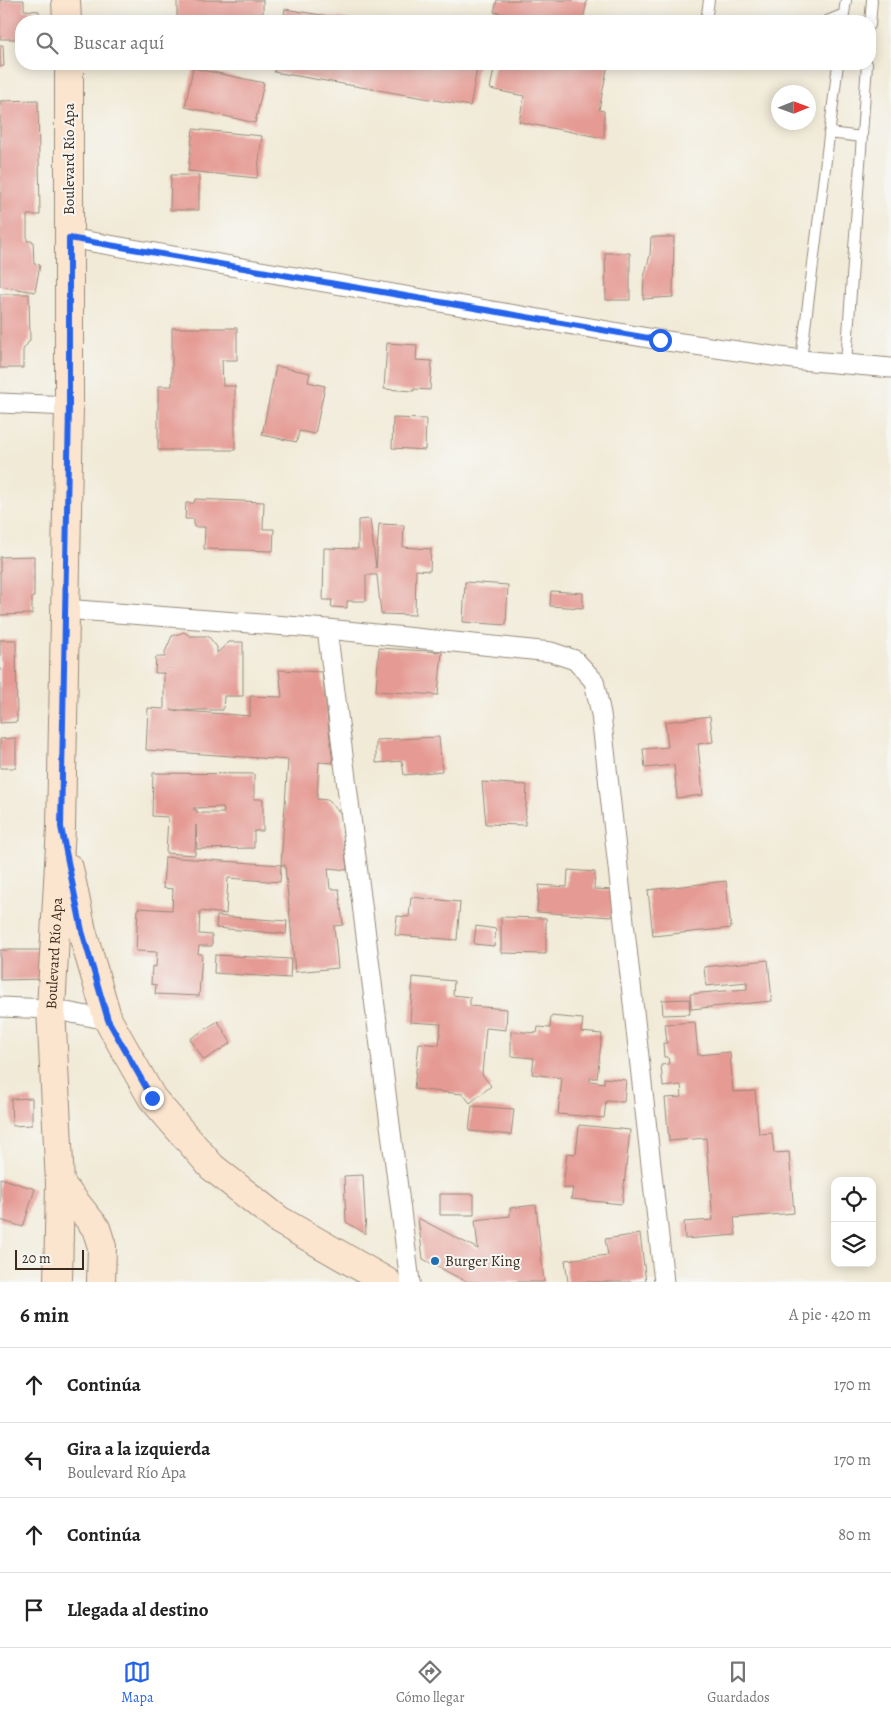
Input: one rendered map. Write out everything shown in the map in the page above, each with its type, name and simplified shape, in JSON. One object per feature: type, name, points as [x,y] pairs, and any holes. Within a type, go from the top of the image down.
[{"type":"main road","points":[[66,0],[67,15]]},
{"type":"main road","name":"Boulevard Río Apa","points":[[58,1282],[60,1183],[52,1009],[61,827],[69,406],[69,70]]},
{"type":"main road","points":[[61,827],[82,931],[108,1020],[152,1098],[212,1166],[279,1220],[387,1282]]},
{"type":"main road","points":[[60,1183],[96,1228],[102,1247],[102,1282]]},
{"type":"street","points":[[69,238],[660,340],[801,360],[891,368]]},
{"type":"street","points":[[0,403],[69,406]]},
{"type":"street","points":[[64,609],[328,629],[551,652],[575,660],[594,681],[601,714],[664,1282]]},
{"type":"street","points":[[328,629],[410,1282]]},
{"type":"street","points":[[0,1007],[52,1009],[108,1020]]},
{"type":"lane","points":[[707,15],[709,0]]},
{"type":"lane","points":[[844,15],[846,0]]},
{"type":"lane","points":[[871,15],[872,0]]},
{"type":"lane","points":[[801,360],[837,70]]},
{"type":"lane","points":[[846,363],[867,70]]},
{"type":"lane","points":[[829,133],[862,137]]},
{"type":"building","points":[[0,0],[24,0],[24,10],[39,11],[39,15],[15,15],[15,39],[0,39]]},
{"type":"building","points":[[177,0],[263,0],[263,15],[177,15]]},
{"type":"building","points":[[497,0],[587,0],[584,15],[511,15],[494,12]]},
{"type":"building","points":[[285,9],[320,15],[284,15]]},
{"type":"building","points":[[0,45],[3,45],[4,66],[0,67]]},
{"type":"building","points":[[193,70],[202,70],[264,83],[255,123],[185,107]]},
{"type":"building","points":[[274,70],[477,70],[470,106],[274,72]]},
{"type":"building","points":[[494,70],[607,70],[599,110],[604,111],[604,138],[519,122],[524,96],[490,89]]},
{"type":"building","points":[[38,100],[40,215],[27,215],[27,241],[33,241],[34,264],[40,265],[35,292],[0,286],[0,101]]},
{"type":"building","points":[[193,129],[262,136],[257,178],[188,171]]},
{"type":"building","points":[[171,175],[199,175],[199,210],[170,210]]},
{"type":"building","points":[[651,237],[674,237],[673,297],[643,299],[644,277],[650,255]]},
{"type":"building","points":[[605,253],[630,253],[630,300],[606,300]]},
{"type":"building","points":[[0,294],[29,294],[30,340],[23,350],[23,368],[0,368]]},
{"type":"building","points":[[172,328],[237,328],[237,360],[222,360],[223,386],[235,386],[235,450],[158,450],[158,386],[172,386]]},
{"type":"building","points":[[387,343],[417,345],[416,360],[432,361],[430,390],[384,389]]},
{"type":"building","points":[[276,366],[310,373],[308,382],[325,386],[315,434],[299,431],[297,442],[262,435]]},
{"type":"building","points":[[393,418],[426,419],[425,450],[392,448]]},
{"type":"building","points":[[195,499],[264,502],[263,529],[274,529],[273,551],[204,549],[205,527],[194,527],[194,519],[185,519],[186,503],[194,503]]},
{"type":"building","points":[[370,519],[376,568],[379,524],[404,525],[403,547],[431,549],[430,571],[416,570],[415,615],[381,614],[377,575],[366,575],[366,601],[347,601],[347,608],[331,607],[332,600],[323,600],[324,548],[358,549],[358,520]]},
{"type":"building","points":[[34,556],[32,614],[0,615],[0,557]]},
{"type":"building","points":[[465,582],[508,585],[506,625],[463,622]]},
{"type":"building","points":[[551,591],[583,593],[583,608],[550,606]]},
{"type":"building","points":[[184,632],[190,636],[208,636],[217,647],[217,653],[229,642],[243,642],[243,696],[224,696],[223,710],[171,710],[250,716],[250,696],[282,697],[279,670],[322,672],[333,763],[319,762],[317,799],[328,800],[341,814],[347,870],[328,868],[330,889],[339,889],[343,925],[334,926],[338,968],[295,972],[285,865],[281,865],[288,760],[146,750],[148,708],[164,709],[164,673],[155,673],[156,657],[165,657],[165,652],[172,636]]},
{"type":"building","points":[[0,640],[16,640],[17,722],[0,723]]},
{"type":"building","points":[[379,648],[442,652],[438,695],[376,691]]},
{"type":"building","points":[[710,716],[713,742],[698,744],[703,795],[677,798],[674,765],[645,768],[643,749],[668,747],[665,722]]},
{"type":"building","points":[[439,737],[442,771],[404,775],[402,761],[376,763],[376,740]]},
{"type":"building","points":[[16,738],[16,768],[0,768],[0,739]]},
{"type":"building","points":[[153,773],[254,774],[254,799],[263,799],[263,831],[254,831],[254,848],[197,849],[196,825],[195,855],[166,853],[168,817],[152,816]],"holes":[[[223,807],[224,813],[197,813],[197,810],[194,810],[194,808]]]},
{"type":"building","points":[[482,782],[527,785],[525,825],[486,824]]},
{"type":"building","points":[[165,857],[281,865],[280,882],[228,878],[226,914],[200,911],[199,934],[212,935],[212,946],[199,946],[198,954],[202,954],[199,996],[155,994],[156,985],[151,984],[152,966],[156,967],[157,952],[136,951],[138,908],[172,910],[173,889],[163,888]]},
{"type":"building","points":[[568,870],[595,872],[594,889],[614,890],[612,917],[537,912],[539,885],[567,887]]},
{"type":"building","points":[[726,881],[731,928],[653,936],[648,890]]},
{"type":"building","points":[[411,897],[460,902],[457,940],[395,935],[397,916],[409,917]]},
{"type":"building","points":[[217,916],[287,921],[286,934],[216,928]]},
{"type":"building","points":[[501,917],[546,918],[546,954],[501,953]]},
{"type":"building","points":[[476,926],[496,929],[494,946],[474,944]]},
{"type":"building","points":[[0,950],[44,950],[45,979],[0,980]]},
{"type":"building","points":[[215,955],[291,959],[290,978],[214,973]]},
{"type":"building","points":[[768,960],[772,1001],[691,1009],[690,994],[747,989],[747,982],[706,986],[704,967]]},
{"type":"building","points":[[413,977],[454,981],[453,995],[470,997],[470,1006],[507,1009],[506,1030],[486,1028],[482,1074],[491,1086],[470,1103],[463,1094],[414,1089],[419,1043],[439,1045],[441,1024],[410,1022]]},
{"type":"building","points":[[689,999],[690,1014],[663,1015],[662,1000]]},
{"type":"building","points":[[551,1016],[583,1019],[581,1032],[602,1034],[597,1078],[590,1078],[590,1081],[604,1083],[604,1078],[626,1080],[624,1102],[606,1101],[604,1118],[558,1114],[562,1078],[532,1074],[534,1058],[511,1056],[511,1031],[537,1033],[538,1027],[550,1028]]},
{"type":"building","points":[[218,1021],[231,1043],[204,1060],[190,1039]]},
{"type":"building","points":[[695,1022],[698,1055],[730,1052],[733,1092],[755,1091],[759,1134],[772,1133],[774,1153],[789,1152],[794,1213],[734,1218],[736,1235],[685,1239],[684,1222],[713,1220],[706,1138],[669,1141],[665,1098],[682,1097],[681,1085],[663,1087],[661,1065],[669,1064],[668,1057],[664,1057],[663,1043],[667,1043],[665,1024]]},
{"type":"building","points":[[32,1098],[32,1125],[12,1126],[11,1099]]},
{"type":"building","points":[[472,1106],[514,1109],[511,1135],[469,1131]]},
{"type":"building","points":[[579,1125],[630,1130],[622,1204],[571,1199],[573,1188],[563,1188],[567,1153],[576,1154]]},
{"type":"building","points":[[363,1175],[366,1234],[346,1222],[344,1176]]},
{"type":"building","points":[[0,1178],[35,1189],[23,1227],[0,1220]]},
{"type":"building","points":[[440,1194],[474,1194],[474,1215],[440,1215]]},
{"type":"building","points":[[536,1205],[544,1282],[467,1282],[423,1259],[418,1218],[478,1249],[475,1220],[510,1216],[510,1208]]},
{"type":"building","points":[[640,1234],[646,1282],[568,1282],[565,1260],[608,1255],[605,1239]]},
{"type":"place","name":"Burger King","points":[[435,1261]]},
{"type":"route","points":[[152,1098],[108,1020],[82,931],[61,827],[69,406],[69,238],[660,340]]}]
